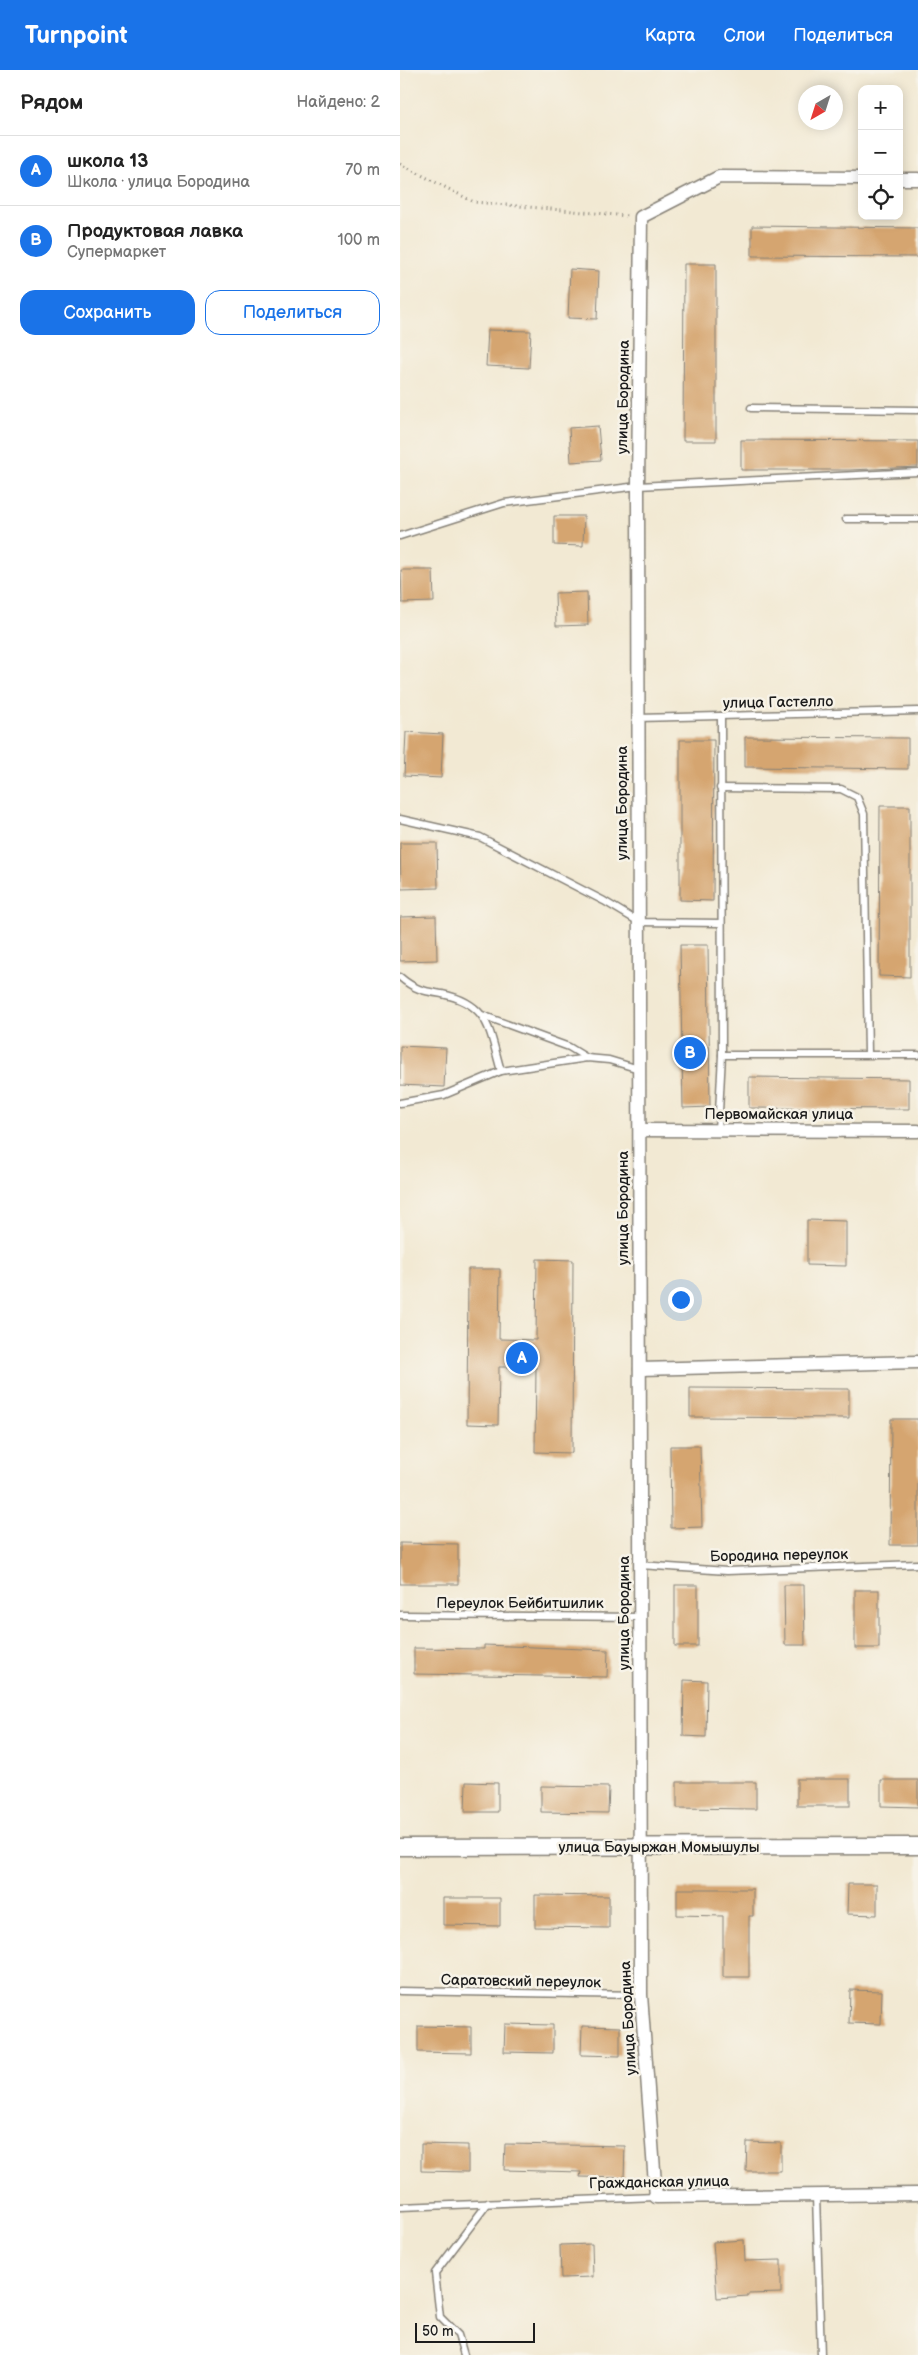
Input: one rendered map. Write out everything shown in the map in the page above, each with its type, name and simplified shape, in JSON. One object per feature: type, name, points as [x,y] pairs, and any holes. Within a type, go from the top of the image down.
[{"type":"street","points":[[641,217],[719,178],[858,178]]},
{"type":"street","points":[[903,179],[918,179]]},
{"type":"street","name":"улица Бородина","points":[[641,217],[638,486],[641,1995],[656,2197]]},
{"type":"street","name":"Первомайская улица","points":[[640,1130],[918,1131]]},
{"type":"street","points":[[640,1369],[918,1362]]},
{"type":"street","name":"улица Бауыржан Момышулы","points":[[400,1847],[918,1846]]},
{"type":"street","name":"Гражданская улица","points":[[656,2197],[918,2194]]},
{"type":"lane","points":[[751,408],[918,410]]},
{"type":"lane","points":[[400,536],[504,503],[638,486],[918,472]]},
{"type":"lane","points":[[846,519],[918,519]]},
{"type":"lane","name":"улица Гастелло","points":[[638,718],[918,711]]},
{"type":"lane","points":[[718,1130],[722,1055],[720,923],[721,716]]},
{"type":"lane","points":[[720,788],[840,789],[857,797],[864,814],[868,1054]]},
{"type":"lane","points":[[400,819],[480,837],[564,880],[639,922],[720,923]]},
{"type":"lane","points":[[400,977],[413,988],[465,1000],[482,1014],[569,1047],[587,1058]]},
{"type":"lane","points":[[482,1014],[501,1071]]},
{"type":"lane","points":[[722,1055],[918,1055]]},
{"type":"lane","points":[[400,1103],[444,1095],[501,1071],[587,1058],[609,1060],[639,1069]]},
{"type":"lane","name":"Бородина переулок","points":[[640,1565],[727,1571],[918,1564]]},
{"type":"lane","name":"Переулок Бейбитшилик","points":[[400,1615],[641,1616]]},
{"type":"lane","name":"Саратовский переулок","points":[[400,1991],[641,1995]]},
{"type":"lane","points":[[816,2196],[821,2355]]},
{"type":"lane","name":"Гражданская улица","points":[[400,2207],[656,2197]]},
{"type":"lane","points":[[464,2355],[458,2335],[440,2317],[436,2273],[488,2203]]},
{"type":"path","points":[[400,164],[474,202],[641,217]]},
{"type":"building","points":[[752,226],[918,228],[918,257],[752,256]]},
{"type":"building","points":[[684,264],[716,264],[716,441],[683,441]]},
{"type":"building","points":[[570,269],[599,271],[597,319],[568,318]]},
{"type":"building","points":[[488,330],[531,331],[529,368],[486,366]]},
{"type":"building","points":[[598,426],[601,460],[571,462],[569,428]]},
{"type":"building","points":[[741,440],[918,441],[918,467],[849,470],[741,470]]},
{"type":"building","points":[[554,516],[584,516],[583,546],[554,545]]},
{"type":"building","points":[[401,570],[433,570],[434,602],[402,603]]},
{"type":"building","points":[[587,592],[588,625],[556,626],[555,593]]},
{"type":"building","points":[[406,732],[443,734],[441,778],[404,776]]},
{"type":"building","points":[[745,737],[908,738],[908,769],[745,767]]},
{"type":"building","points":[[680,740],[714,740],[713,901],[680,900]]},
{"type":"building","points":[[880,806],[910,806],[910,977],[879,976]]},
{"type":"building","points":[[400,843],[437,843],[438,888],[401,889]]},
{"type":"building","points":[[436,916],[437,960],[400,961],[400,917]]},
{"type":"building","points":[[680,945],[708,945],[710,1107],[683,1108]]},
{"type":"building","points":[[400,1046],[446,1048],[444,1087],[400,1085]]},
{"type":"building","points":[[749,1077],[909,1079],[909,1109],[749,1108]]},
{"type":"building","points":[[807,1220],[846,1221],[846,1266],[807,1265]]},
{"type":"building","points":[[537,1259],[573,1260],[572,1453],[535,1452],[536,1367],[499,1367],[498,1425],[467,1424],[468,1269],[500,1269],[499,1339],[536,1340]]},
{"type":"building","points":[[690,1388],[849,1389],[849,1418],[690,1417]]},
{"type":"building","points":[[891,1419],[918,1419],[918,1545],[890,1545]]},
{"type":"building","points":[[670,1446],[700,1446],[702,1527],[671,1528]]},
{"type":"building","points":[[400,1543],[458,1544],[458,1584],[400,1584]]},
{"type":"building","points":[[675,1585],[698,1585],[698,1646],[675,1646]]},
{"type":"building","points":[[784,1585],[804,1585],[805,1645],[785,1645]]},
{"type":"building","points":[[855,1590],[879,1590],[879,1648],[855,1648]]},
{"type":"building","points":[[484,1645],[608,1650],[607,1677],[414,1674],[414,1648],[484,1649]]},
{"type":"building","points":[[684,1680],[707,1681],[706,1737],[683,1736]]},
{"type":"building","points":[[797,1779],[850,1779],[850,1806],[797,1806]]},
{"type":"building","points":[[881,1780],[918,1780],[918,1807],[881,1806]]},
{"type":"building","points":[[466,1782],[498,1783],[498,1812],[465,1812]]},
{"type":"building","points":[[677,1782],[756,1782],[756,1809],[677,1808]]},
{"type":"building","points":[[541,1786],[609,1787],[608,1813],[541,1812]]},
{"type":"building","points":[[848,1884],[877,1884],[877,1915],[847,1914]]},
{"type":"building","points":[[677,1889],[753,1889],[753,1916],[749,1916],[749,1977],[723,1977],[723,1916],[677,1915]]},
{"type":"building","points":[[535,1895],[609,1896],[609,1928],[535,1927]]},
{"type":"building","points":[[443,1898],[500,1898],[500,1926],[443,1925]]},
{"type":"building","points":[[850,1990],[882,1991],[881,2024],[849,2023]]},
{"type":"building","points":[[505,2024],[553,2025],[553,2053],[504,2052]]},
{"type":"building","points":[[418,2026],[471,2027],[471,2053],[418,2052]]},
{"type":"building","points":[[582,2026],[620,2027],[620,2056],[581,2055]]},
{"type":"building","points":[[747,2142],[781,2143],[781,2171],[746,2171]]},
{"type":"building","points":[[421,2144],[468,2145],[468,2172],[421,2171]]},
{"type":"building","points":[[505,2144],[625,2146],[624,2178],[580,2177],[581,2172],[504,2170]]},
{"type":"building","points":[[744,2240],[745,2261],[781,2260],[781,2293],[748,2294],[748,2296],[717,2298],[713,2242]]},
{"type":"building","points":[[592,2244],[593,2277],[561,2278],[560,2245]]},
{"type":"place","name":"Продуктовая лавка","points":[[690,1053]]},
{"type":"place","name":"школа 13","points":[[522,1358]]}]
